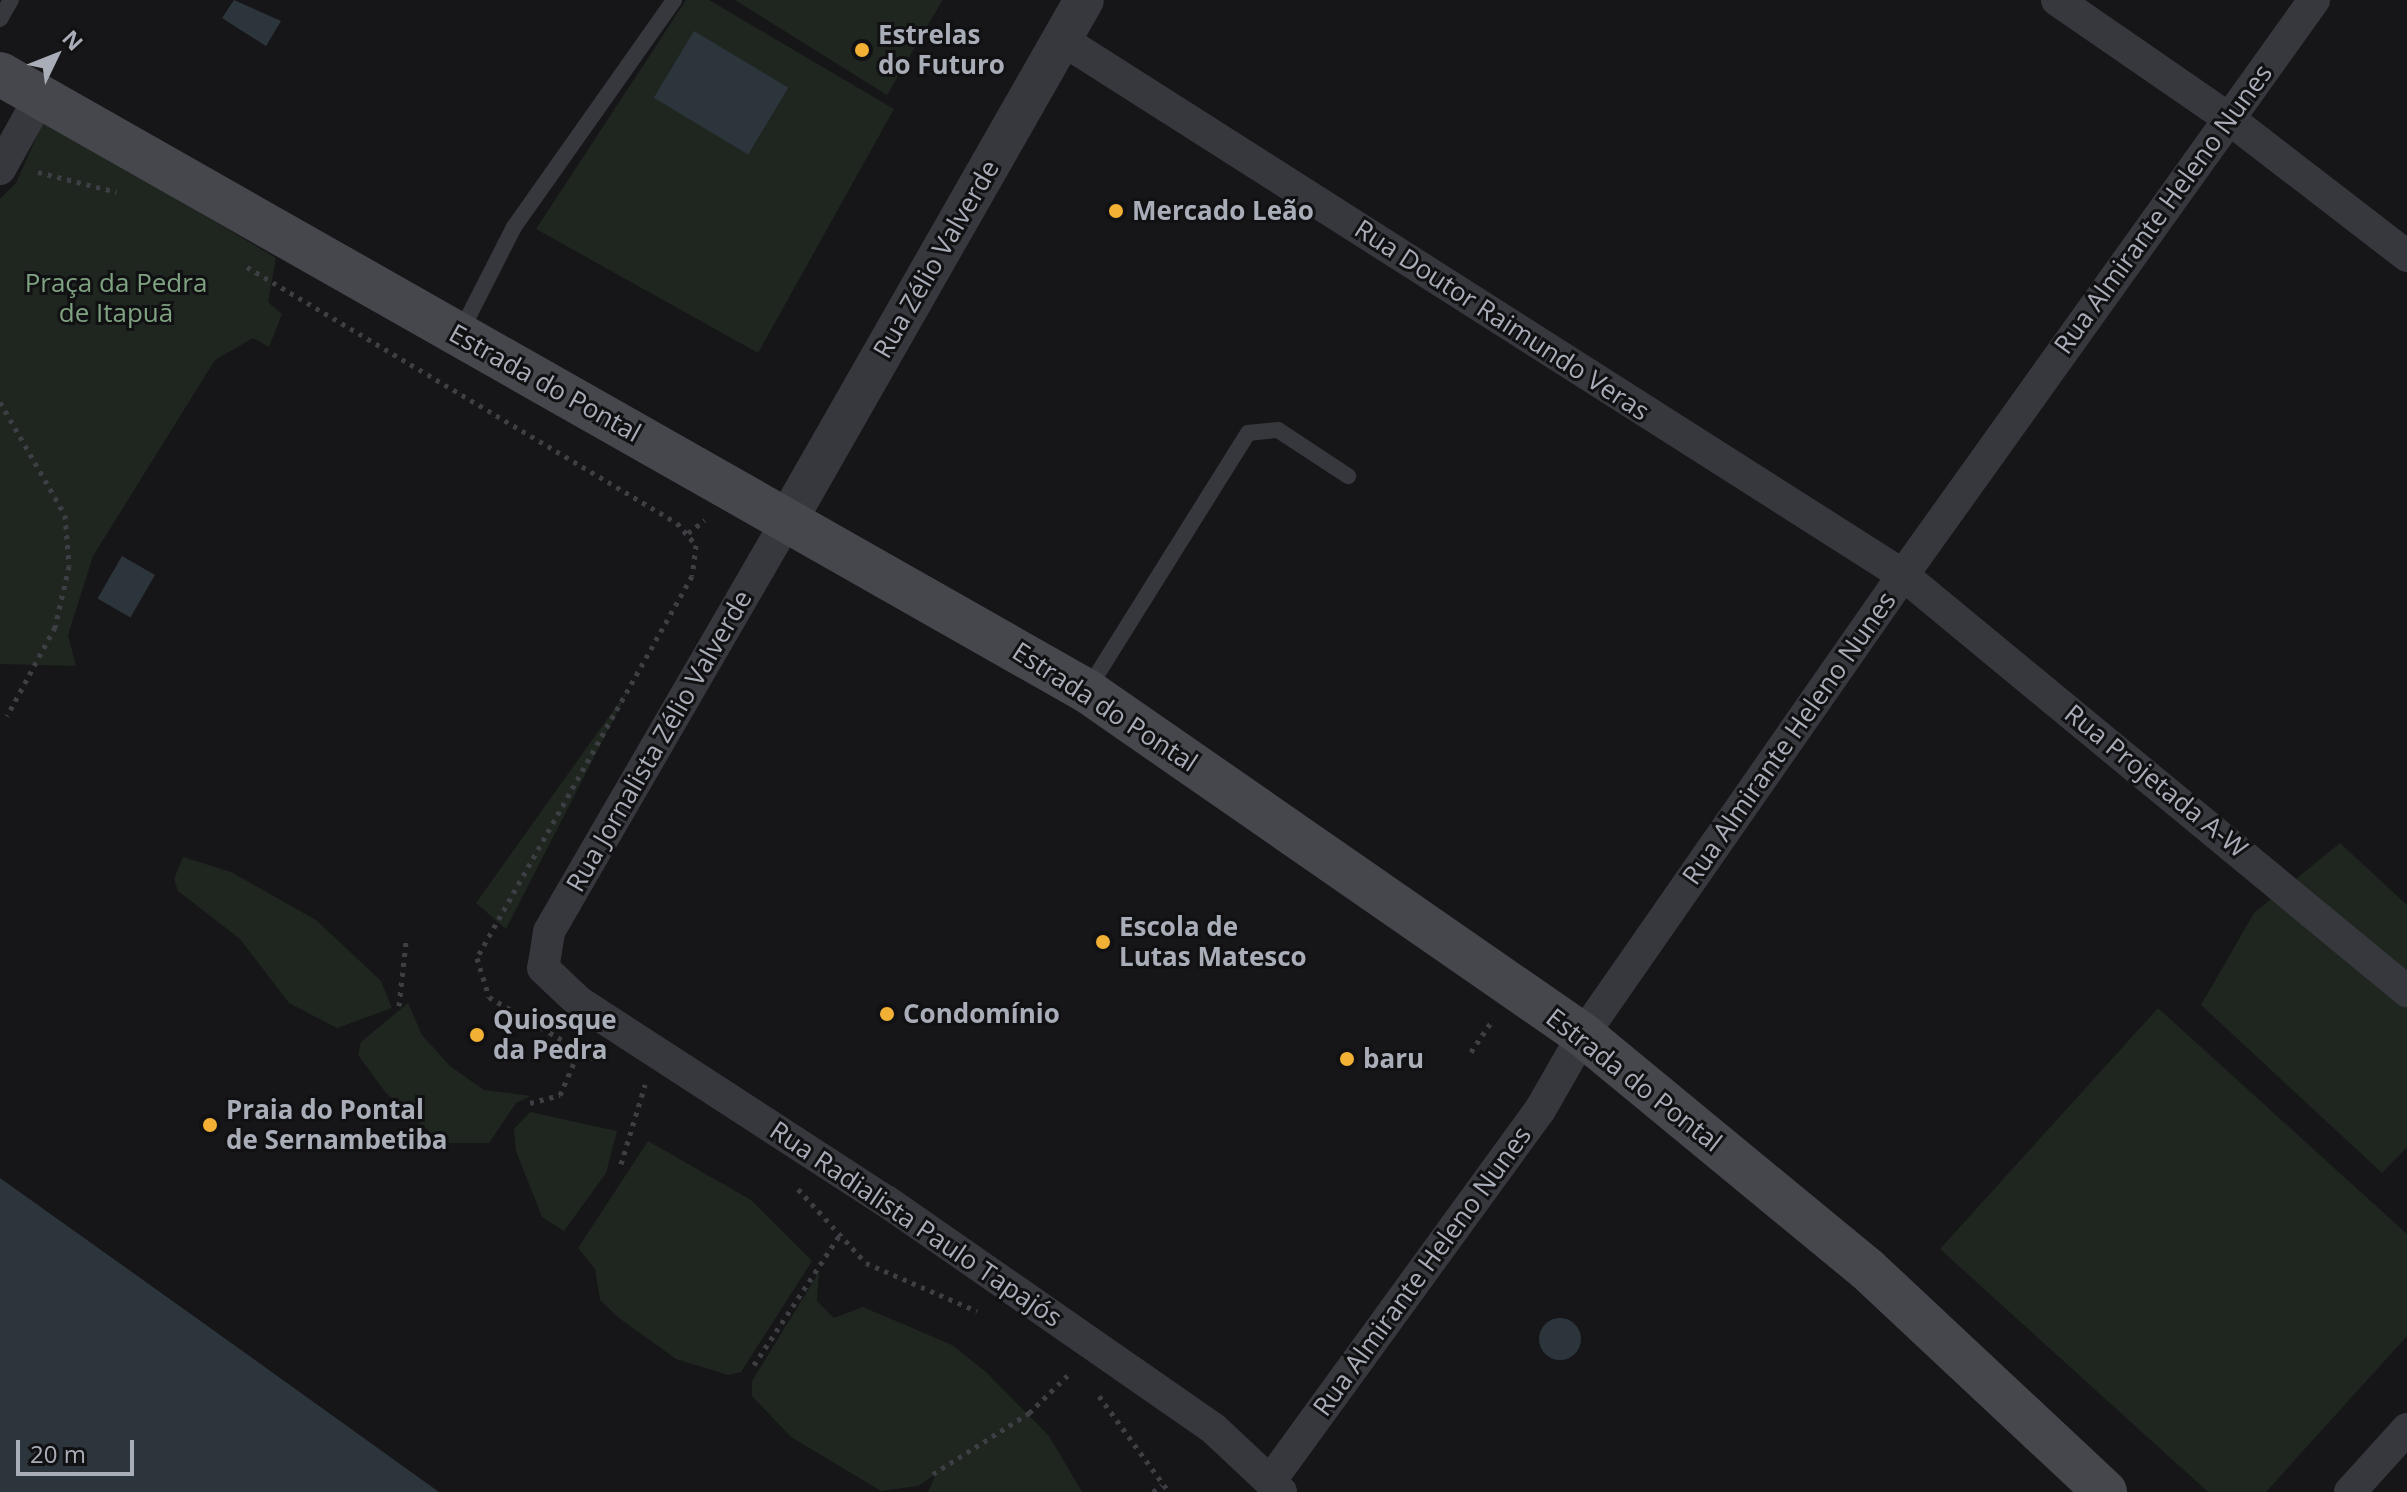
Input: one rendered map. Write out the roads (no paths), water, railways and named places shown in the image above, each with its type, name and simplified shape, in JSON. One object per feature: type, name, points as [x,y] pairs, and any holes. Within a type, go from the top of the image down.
[{"type":"main road","name":"Estrada do Pontal","points":[[0,74],[1087,691],[1583,1035],[1867,1269],[2105,1492]]},
{"type":"street","name":"Rua Zélio Valverde","points":[[788,519],[1084,0]]},
{"type":"street","points":[[2057,0],[2228,118],[2407,256]]},
{"type":"street","name":"Rua Almirante Heleno Nunes","points":[[1276,1486],[1540,1110],[1583,1035],[1903,575],[2314,0]]},
{"type":"street","name":"Rua Doutor Raimundo Veras","points":[[1061,39],[1903,575]]},
{"type":"street","points":[[0,169],[40,97]]},
{"type":"street","name":"Rua Jornalista Zélio Valverde","points":[[543,968],[549,932],[788,519]]},
{"type":"street","name":"Rua Projetada A-W","points":[[1903,575],[2407,991]]},
{"type":"street","name":"Rua Radialista Paulo Tapajós","points":[[543,968],[579,1002],[886,1201],[1189,1411],[1247,1452],[1276,1486]]},
{"type":"street","points":[[2350,1492],[2407,1429]]},
{"type":"lane","points":[[0,19],[11,0]]},
{"type":"lane","points":[[460,335],[514,227],[674,0]]},
{"type":"lane","points":[[1087,691],[1248,433],[1278,430],[1348,476]]},
{"type":"place","name":"Estrelas do Futuro","points":[[862,50]]},
{"type":"place","name":"Mercado Leão","points":[[1116,211]]},
{"type":"place","name":"Escola de Lutas Matesco","points":[[1103,942]]},
{"type":"place","name":"Condomínio","points":[[887,1014]]},
{"type":"place","name":"Quiosque da Pedra","points":[[477,1035]]},
{"type":"place","name":"baru","points":[[1347,1059]]},
{"type":"place","name":"Praia do Pontal de Sernambetiba","points":[[210,1125]]},
{"type":"park label","name":"Praça da Pedra de Itapuã","points":[[116,298]]}]
